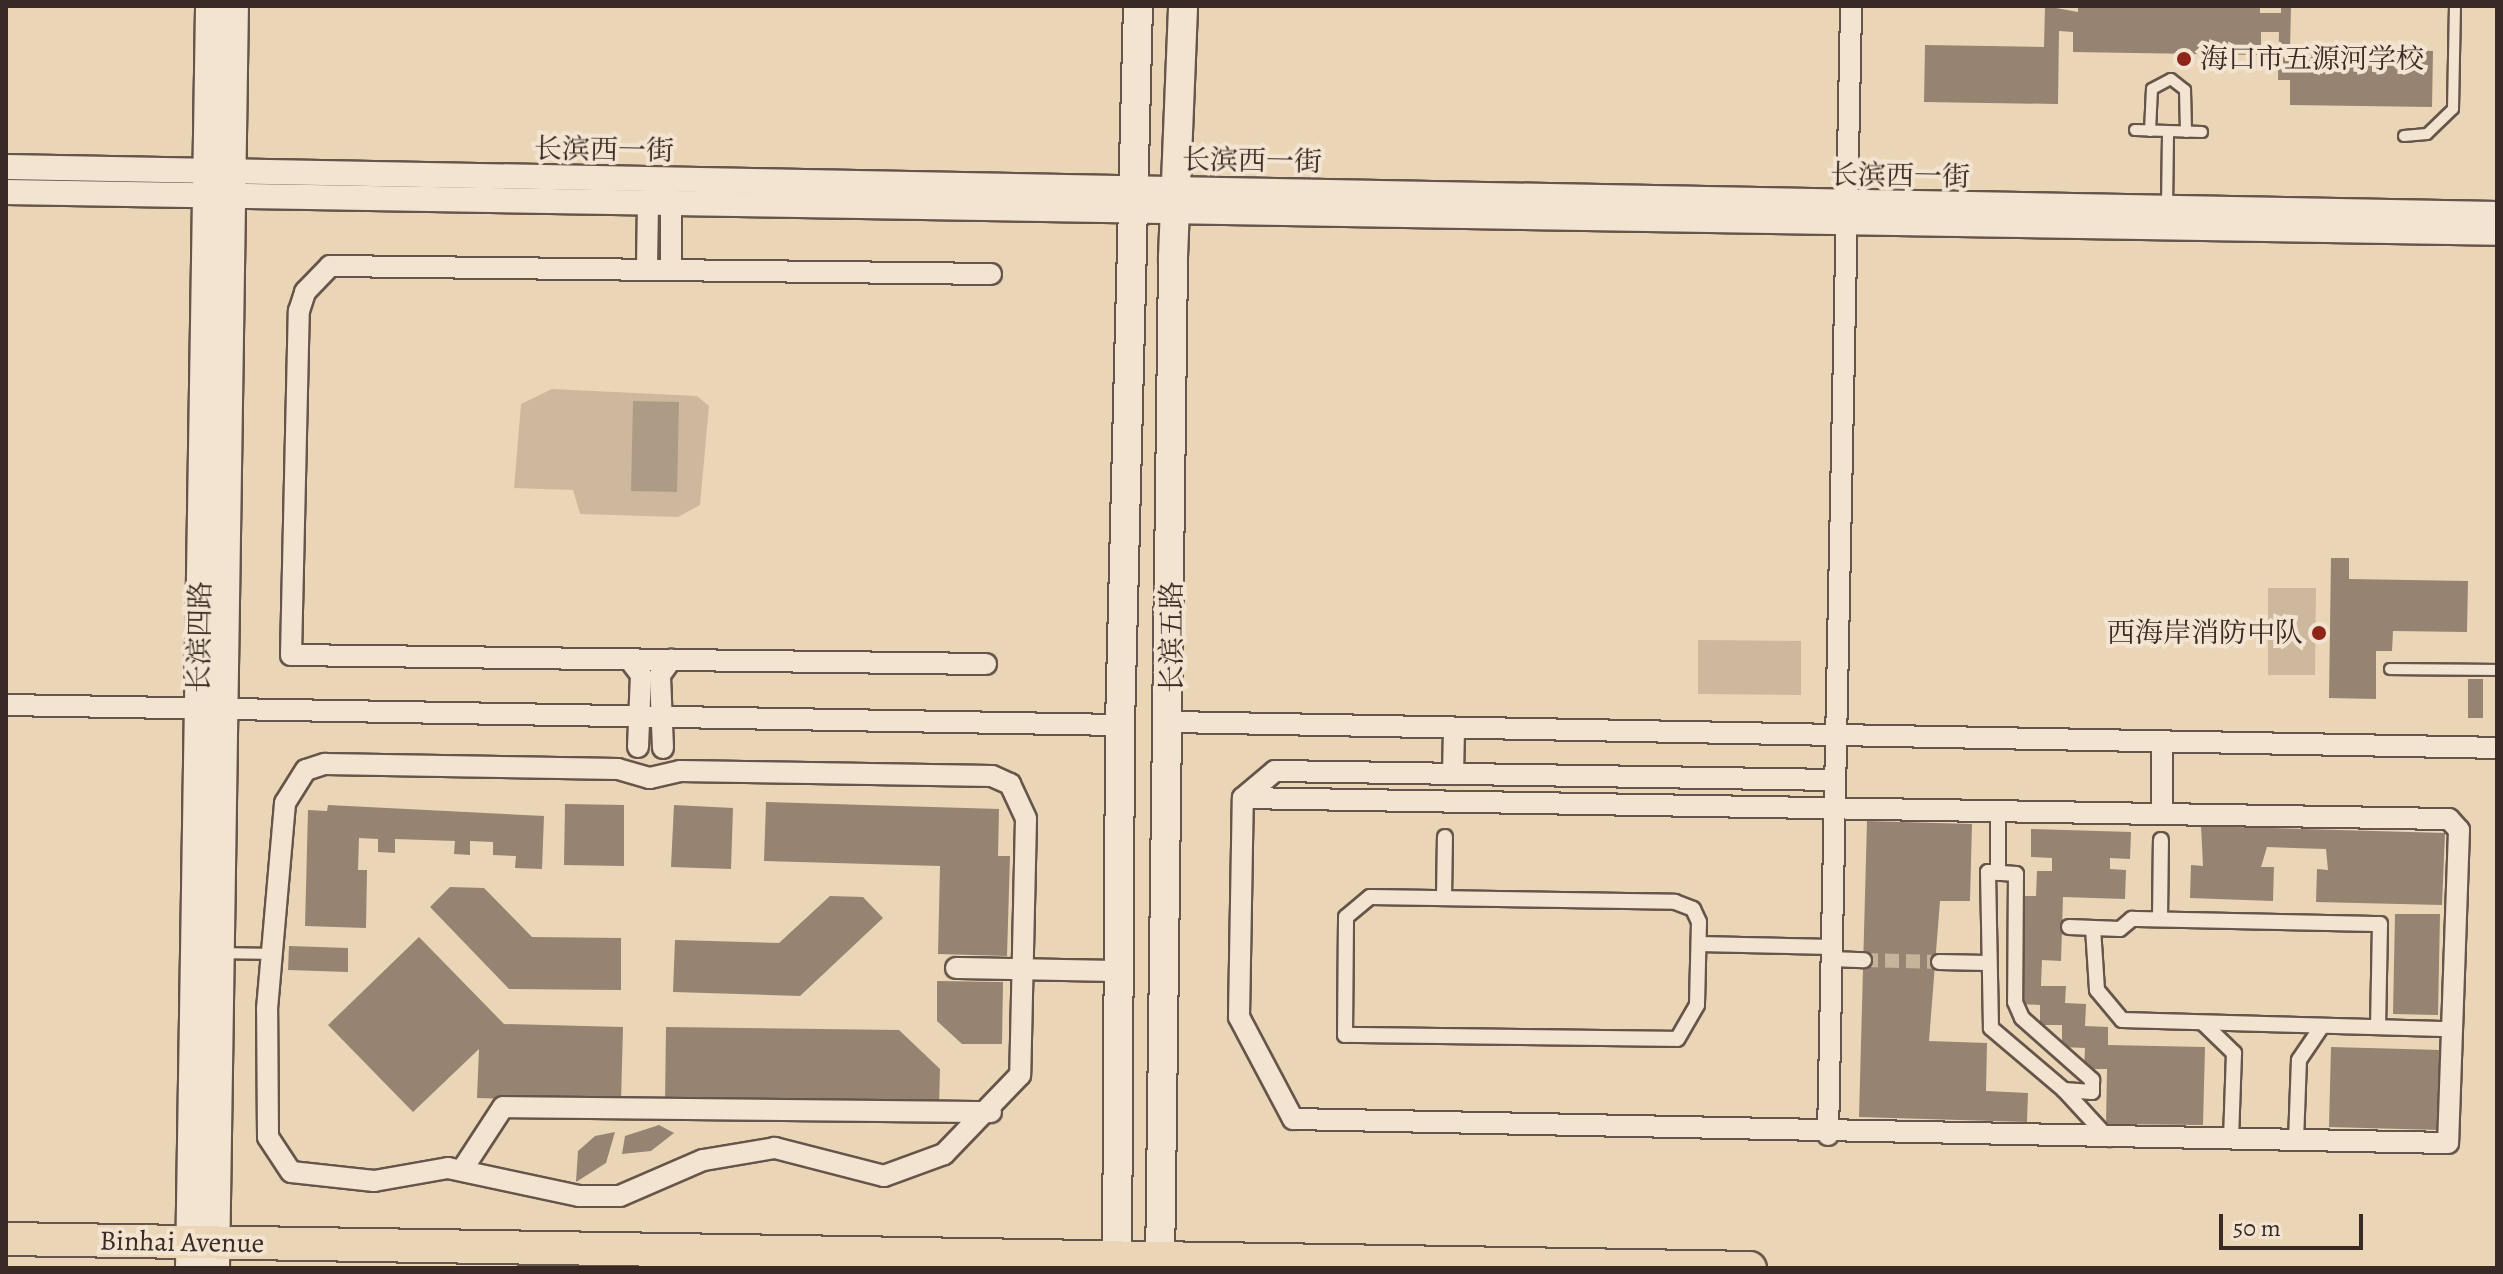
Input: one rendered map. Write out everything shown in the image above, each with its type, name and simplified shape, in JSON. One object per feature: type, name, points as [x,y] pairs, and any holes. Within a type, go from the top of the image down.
[{"type":"highway","name":"Binhai Avenue","points":[[6,1239],[202,1255],[1750,1268]]},
{"type":"main road","name":"长滨四路","points":[[202,1255],[217,184],[210,6]]},
{"type":"main road","name":"长滨四路","points":[[217,184],[234,6]]},
{"type":"main road","name":"长滨五路","points":[[1118,1262],[1120,725],[1129,200],[1138,6]]},
{"type":"main road","name":"长滨五路","points":[[1160,1263],[1165,1166],[1172,722],[1175,201],[1183,6]]},
{"type":"main road","name":"长滨四路","points":[[202,1255],[217,953],[209,710]]},
{"type":"main road","points":[[1119,1162],[1144,1181],[1165,1166]]},
{"type":"street","points":[[1828,1135],[1851,6]]},
{"type":"street","name":"长滨西一街","points":[[6,167],[217,184],[660,202],[1129,200]]},
{"type":"street","name":"长滨西一街","points":[[6,192],[217,184],[1847,215],[2497,233]]},
{"type":"street","points":[[647,267],[660,202]]},
{"type":"street","points":[[660,202],[671,268]]},
{"type":"street","name":"长滨西一街","points":[[1847,215],[2167,209],[2497,214]]},
{"type":"street","points":[[986,664],[291,655],[299,311],[316,276],[349,261],[991,274]]},
{"type":"street","points":[[618,769],[638,747],[641,675],[629,659]]},
{"type":"street","points":[[671,660],[660,675],[663,748],[680,771]]},
{"type":"street","points":[[6,705],[1120,725]]},
{"type":"street","points":[[1172,722],[2497,748]]},
{"type":"street","points":[[1453,774],[1454,729]]},
{"type":"street","points":[[2162,743],[2162,817]]},
{"type":"street","points":[[638,747],[663,748]]},
{"type":"street","points":[[325,764],[618,769],[650,778],[680,771],[992,776],[1010,784],[1026,819],[1020,1075],[991,1112],[944,1154],[884,1176],[775,1148],[703,1160],[620,1196],[579,1196],[462,1170],[374,1181],[319,1178],[291,1172],[278,1159],[268,1137],[267,1009],[285,803],[306,770],[325,764]]},
{"type":"street","points":[[1243,798],[1998,811],[2162,817],[2449,819],[2459,830],[2448,1143],[1828,1135],[1293,1119],[1239,1017],[1243,798],[1275,771],[1835,780]]},
{"type":"street","points":[[1998,811],[1998,873]]},
{"type":"street","points":[[1444,898],[1445,837]]},
{"type":"street","points":[[2160,918],[2161,840]]},
{"type":"street","points":[[2064,1090],[2092,1092],[2092,1080],[2022,1018],[2015,1002],[2016,874],[1988,872],[1987,963],[1991,1028],[2064,1090],[2109,1139]]},
{"type":"street","points":[[1370,897],[1444,898],[1675,902],[1693,909],[1699,944],[1697,1005],[1677,1039],[1345,1035],[1346,917],[1370,897]]},
{"type":"street","points":[[2069,927],[2093,928],[2160,918],[2380,924],[2378,1027]]},
{"type":"street","points":[[2093,928],[2093,969],[2107,1009],[2122,1020],[2451,1029]]},
{"type":"street","points":[[1699,944],[1832,953],[1864,960]]},
{"type":"street","points":[[1939,962],[1987,963]]},
{"type":"street","points":[[956,968],[1119,971]]},
{"type":"street","points":[[2204,1024],[2234,1053],[2231,1141]]},
{"type":"street","points":[[2296,1141],[2299,1060],[2322,1026]]},
{"type":"street","points":[[462,1170],[503,1107],[991,1112]]},
{"type":"lane","points":[[2404,136],[2427,134],[2453,109],[2455,6]]},
{"type":"lane","points":[[2150,131],[2152,89],[2171,79],[2185,90],[2186,132]]},
{"type":"lane","points":[[2135,130],[2202,132]]},
{"type":"lane","points":[[2167,209],[2168,131]]},
{"type":"lane","points":[[2390,669],[2497,670]]},
{"type":"lane","points":[[217,953],[274,954]]},
{"type":"shaded area","points":[[552,389],[697,396],[709,406],[700,505],[678,517],[580,514],[573,490],[514,488],[521,404]]},
{"type":"shaded area","points":[[633,401],[679,402],[677,492],[631,491]]},
{"type":"shaded area","points":[[2268,588],[2316,588],[2315,675],[2268,675]]},
{"type":"shaded area","points":[[1698,640],[1801,641],[1801,695],[1698,694]]},
{"type":"building","points":[[2045,6],[2078,12],[2078,6],[2260,6],[2260,13],[2281,13],[2281,6],[2291,6],[2290,51],[2327,52],[2327,61],[2395,62],[2395,50],[2433,51],[2432,107],[2290,105],[2290,80],[2278,80],[2279,32],[2261,32],[2261,55],[2073,52],[2073,32],[2059,31],[2058,104],[1924,102],[1925,45],[2044,47]]},
{"type":"building","points":[[2331,558],[2349,558],[2349,579],[2468,581],[2467,632],[2393,631],[2392,651],[2376,651],[2376,699],[2329,698]]},
{"type":"building","points":[[2468,679],[2483,679],[2483,718],[2468,718]]},
{"type":"building","points":[[766,802],[999,809],[998,856],[1010,856],[1007,956],[938,954],[940,866],[764,861]]},
{"type":"building","points":[[565,804],[624,805],[624,866],[564,865]]},
{"type":"building","points":[[328,805],[544,816],[542,869],[515,868],[516,856],[493,855],[493,842],[470,841],[470,855],[454,854],[455,841],[395,839],[395,853],[378,852],[378,839],[359,838],[358,870],[367,870],[366,928],[305,926],[308,810],[327,811]]},
{"type":"building","points":[[674,805],[733,808],[731,869],[671,867]]},
{"type":"building","points":[[1867,821],[1972,824],[1970,901],[1940,901],[1929,1041],[1987,1043],[1986,1091],[2028,1093],[2027,1122],[1859,1117]]},
{"type":"building","points":[[2201,826],[2445,833],[2442,905],[2316,902],[2317,869],[2328,870],[2326,849],[2267,847],[2261,867],[2274,867],[2273,901],[2190,898],[2191,865],[2203,866]]},
{"type":"building","points":[[2031,829],[2131,832],[2130,859],[2110,858],[2110,869],[2126,870],[2125,899],[2063,897],[2061,961],[2042,960],[2041,986],[2066,986],[2065,1003],[2086,1004],[2085,1026],[2108,1027],[2108,1045],[2205,1047],[2203,1125],[2106,1124],[2107,1069],[2084,1069],[2085,1048],[2062,1047],[2062,1025],[2040,1025],[2040,1005],[2020,1004],[2023,896],[2036,896],[2037,871],[2052,871],[2052,858],[2031,857]]},
{"type":"building","points":[[450,887],[484,888],[532,937],[621,938],[621,990],[509,989],[430,907]]},
{"type":"building","points":[[830,896],[863,897],[883,918],[800,996],[673,992],[675,940],[779,943]]},
{"type":"building","points":[[2395,914],[2440,914],[2438,1015],[2393,1014]]},
{"type":"building","points":[[419,937],[504,1024],[623,1027],[621,1102],[477,1098],[479,1049],[413,1112],[328,1025]]},
{"type":"building","points":[[289,946],[348,948],[348,972],[288,970]]},
{"type":"building","points":[[937,981],[1003,982],[1002,1044],[962,1044],[937,1021]]},
{"type":"building","points":[[666,1027],[899,1030],[940,1069],[939,1107],[665,1103]]},
{"type":"building","points":[[2331,1047],[2441,1050],[2439,1130],[2329,1127]]},
{"type":"building","points":[[659,1125],[674,1133],[651,1151],[622,1154],[625,1136]]},
{"type":"building","points":[[615,1132],[606,1163],[576,1182],[578,1151],[595,1136]]},
{"type":"tunnel","points":[[1864,960],[1939,962]]},
{"type":"place","name":"海口市五源河学校","points":[[2184,59]]},
{"type":"place","name":"西海岸消防中队","points":[[2319,633]]}]
